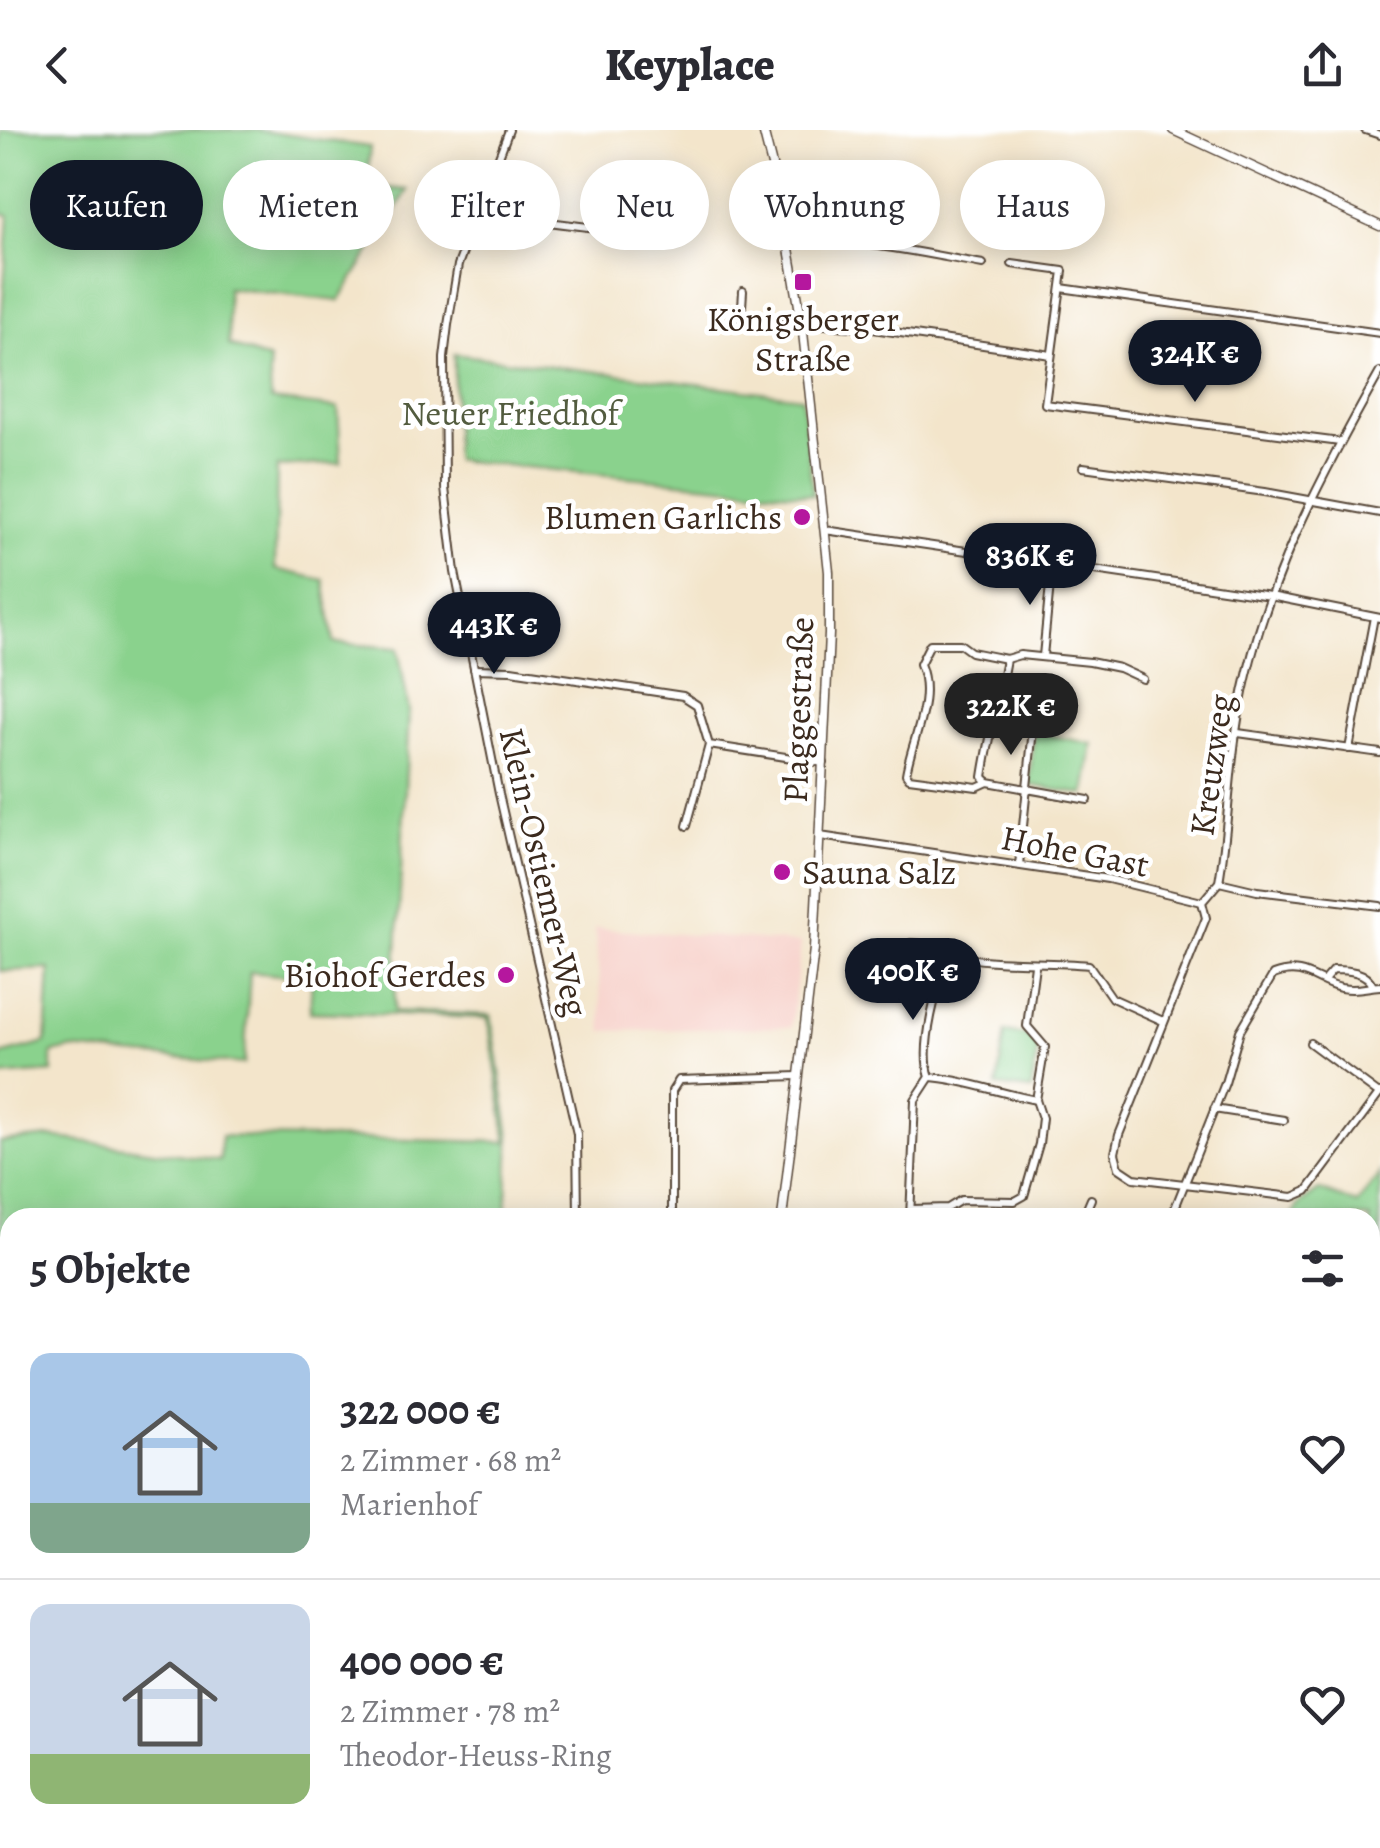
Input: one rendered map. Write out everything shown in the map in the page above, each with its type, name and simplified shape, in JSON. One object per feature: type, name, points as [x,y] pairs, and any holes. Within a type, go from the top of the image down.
[{"type":"street","name":"Klein-Ostiemer-Weg","points":[[497,160],[509,130]]},
{"type":"street","name":"Plaggestraße","points":[[764,130],[770,160]]},
{"type":"street","points":[[1173,130],[1380,226]]},
{"type":"street","points":[[1365,130],[1380,136]]},
{"type":"street","name":"Klein-Ostiemer-Weg","points":[[463,250],[444,358],[446,503],[454,572],[528,927],[577,1134],[578,1208]]},
{"type":"street","name":"Plaggestraße","points":[[783,1208],[814,949],[829,634],[825,530],[802,323],[789,250]]},
{"type":"street","points":[[895,250],[983,264]]},
{"type":"street","points":[[1012,264],[1063,271],[1044,404],[1340,442]]},
{"type":"street","points":[[1061,288],[1380,333]]},
{"type":"street","points":[[743,291],[741,323],[873,329],[1052,355]]},
{"type":"street","name":"Kreuzweg","points":[[1184,1184],[1134,1178],[1119,1168],[1119,1135],[1206,918],[1202,902],[1219,882],[1240,708],[1270,596],[1340,442],[1380,372]]},
{"type":"street","points":[[1083,467],[1380,513]]},
{"type":"street","points":[[825,530],[1270,596],[1377,618],[1349,749]]},
{"type":"street","points":[[1044,656],[1052,564]]},
{"type":"street","points":[[988,782],[978,787],[908,778],[906,774],[922,720],[927,680],[920,664],[930,644],[960,644],[972,652],[1006,659],[1044,656],[1119,668],[1143,679]]},
{"type":"street","points":[[1006,659],[984,777],[988,782],[1026,791],[1088,800]]},
{"type":"street","points":[[474,669],[511,670],[691,698],[698,705],[709,745],[687,826]]},
{"type":"street","points":[[1019,865],[1033,729]]},
{"type":"street","points":[[1237,733],[1380,754]]},
{"type":"street","points":[[709,745],[824,763]]},
{"type":"street","name":"Hohe Gast","points":[[820,836],[1108,879],[1202,902]]},
{"type":"street","points":[[1219,882],[1257,891],[1380,906]]},
{"type":"street","points":[[912,943],[943,946],[948,954],[930,1030],[926,1066],[930,1078]]},
{"type":"street","points":[[948,954],[1036,964],[1050,960],[1088,965],[1112,998],[1164,1021]]},
{"type":"street","points":[[948,1208],[961,1200],[1015,1201],[1024,1196],[1042,1118],[1036,1100],[1045,1047],[1027,1026],[1036,964]]},
{"type":"street","points":[[1175,1208],[1240,1031],[1273,974],[1294,970],[1326,979],[1335,987],[1367,990],[1377,986],[1364,974],[1339,970],[1333,970],[1326,979]]},
{"type":"street","points":[[1184,1184],[1293,1197],[1307,1190],[1380,1094],[1310,1043]]},
{"type":"street","points":[[672,1208],[672,1091],[680,1080],[798,1076]]},
{"type":"street","points":[[930,1078],[957,1080],[1036,1100]]},
{"type":"street","points":[[911,1208],[916,1100],[930,1078]]},
{"type":"street","points":[[1214,1109],[1284,1120]]},
{"type":"street","points":[[1087,1208],[1091,1199]]},
{"type":"shaded area","points":[[595,928],[801,943],[791,1027],[603,1031]]},
{"type":"green space","points":[[0,130],[256,130],[370,147],[369,160],[223,160],[223,250],[371,250],[339,301],[227,288],[229,345],[269,360],[271,400],[338,408],[341,463],[277,467],[275,569],[324,580],[334,643],[398,648],[409,711],[394,1011],[491,1015],[510,1137],[506,1208],[0,1208],[0,1142],[51,1137],[220,1160],[221,1136],[507,1142],[488,1018],[310,1012],[312,978],[250,972],[244,1064],[70,1049],[52,1053],[52,1072],[0,1076],[0,1055],[46,1043],[50,969],[0,971],[0,341],[9,215],[0,213]]},
{"type":"green space","points":[[394,189],[408,190],[394,213]]},
{"type":"green space","name":"Neuer Friedhof","points":[[454,354],[802,397],[813,495],[454,460]]},
{"type":"green space","points":[[1034,732],[1093,744],[1085,795],[1029,785]]},
{"type":"green space","points":[[1005,1032],[1030,1036],[1038,1047],[1031,1090],[997,1086]]},
{"type":"green space","points":[[1380,1173],[1380,1208],[1297,1208],[1319,1190],[1357,1204]]},
{"type":"place","name":"Königsberger Straße","points":[[803,282]]},
{"type":"place","name":"Blumen Garlichs","points":[[802,517]]},
{"type":"place","name":"Sauna Salz","points":[[782,872]]},
{"type":"place","name":"Biohof Gerdes","points":[[506,975]]}]
